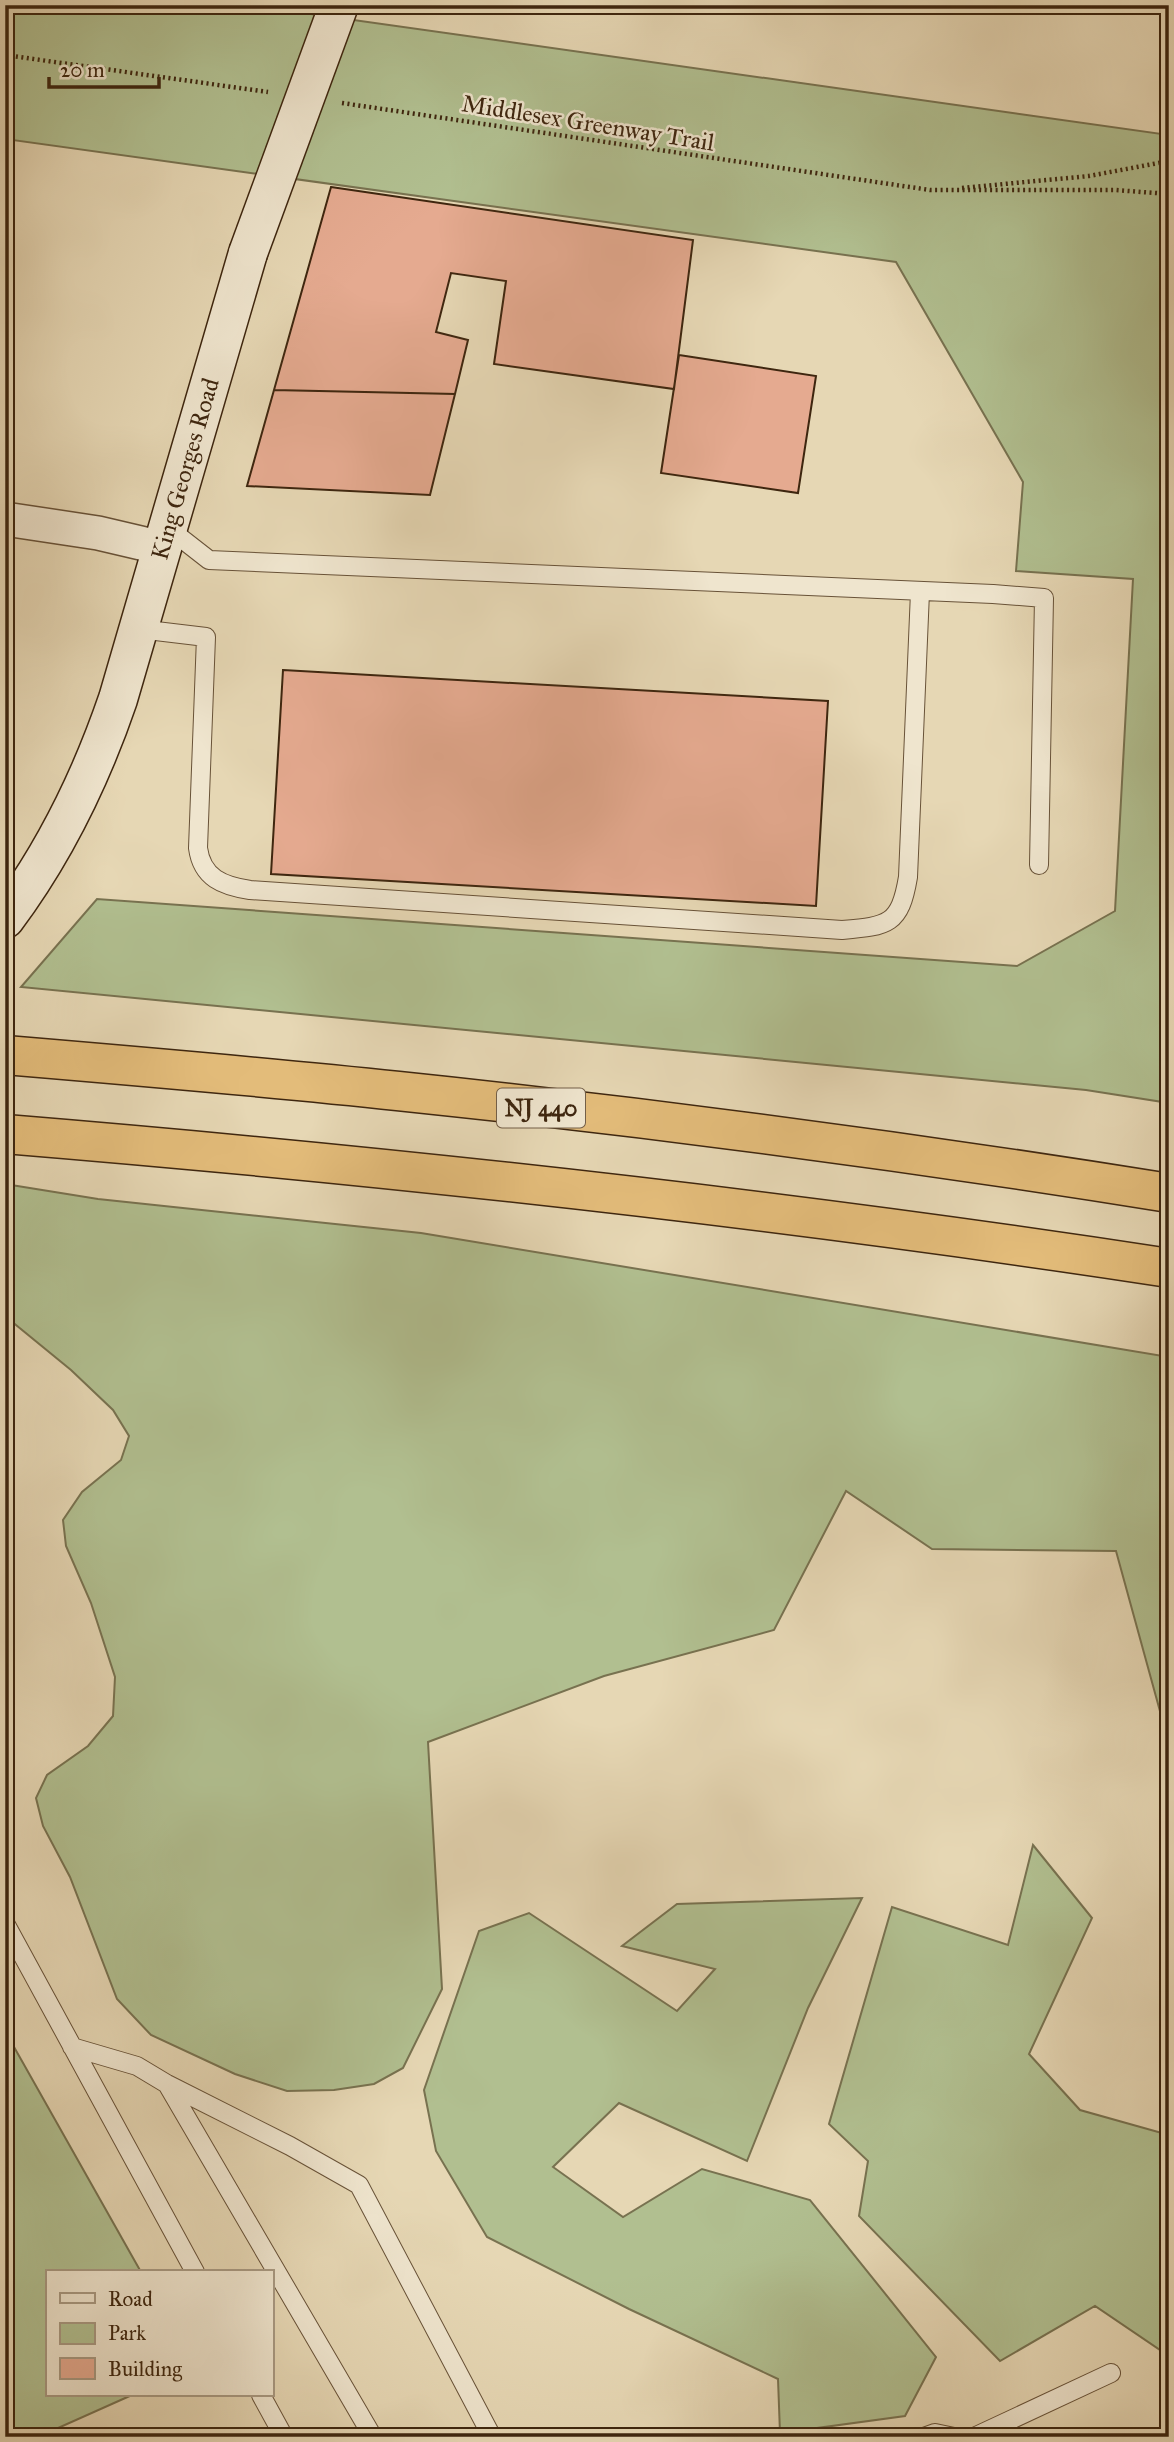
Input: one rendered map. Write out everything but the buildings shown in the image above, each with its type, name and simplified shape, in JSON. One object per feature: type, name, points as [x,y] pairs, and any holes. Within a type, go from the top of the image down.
[{"type":"highway","name":"NJ 440","points":[[5,1055],[401,1091],[673,1123],[934,1156],[1169,1192]]},
{"type":"highway","points":[[5,1133],[242,1154],[631,1196],[1068,1252],[1169,1268]]},
{"type":"street","name":"King Georges Road","points":[[5,919],[39,868],[80,795],[104,738],[139,629],[248,253],[339,5]]},
{"type":"street","points":[[5,519],[98,533],[165,538]]},
{"type":"lane","points":[[165,538],[209,560],[1044,598],[1039,865]]},
{"type":"lane","points":[[139,629],[206,636],[198,848],[200,860],[207,871],[228,887],[842,930],[870,928],[891,921],[904,903],[908,877],[920,592]]},
{"type":"lane","points":[[5,1923],[194,2270]]},
{"type":"lane","points":[[72,2047],[137,2066],[359,2185],[492,2437]]},
{"type":"lane","points":[[167,2084],[373,2437]]},
{"type":"lane","points":[[974,2437],[1111,2373]]},
{"type":"lane","points":[[262,2396],[284,2437]]},
{"type":"lane","points":[[924,2437],[935,2433],[954,2437]]},
{"type":"path","points":[[5,55],[277,94]]},
{"type":"path","name":"Middlesex Greenway Trail","points":[[332,102],[930,191],[1115,190],[1169,194]]},
{"type":"path","points":[[930,191],[1089,177],[1169,161]]},
{"type":"green space","points":[[5,5],[247,5],[1169,135],[1169,1103],[1086,1090],[21,987],[97,899],[1017,966],[1115,911],[1133,579],[1016,571],[1023,482],[896,262],[5,139]]},
{"type":"green space","points":[[5,1184],[98,1199],[421,1233],[1169,1357],[1169,1744],[1116,1551],[932,1549],[846,1491],[774,1630],[604,1676],[428,1742],[442,1989],[403,2068],[374,2084],[334,2090],[287,2091],[235,2074],[151,2035],[117,1999],[70,1877],[43,1826],[36,1798],[47,1775],[88,1746],[113,1716],[115,1677],[91,1603],[66,1546],[63,1520],[82,1492],[121,1460],[129,1436],[113,1410],[71,1370],[5,1316]]},
{"type":"green space","points":[[1033,1845],[1092,1918],[1029,2054],[1080,2110],[1169,2135],[1169,2356],[1095,2306],[1000,2361],[859,2216],[868,2161],[829,2124],[892,1907],[1008,1945]]},
{"type":"green space","points":[[862,1898],[808,2008],[747,2161],[619,2103],[553,2167],[623,2217],[702,2169],[810,2200],[936,2357],[905,2416],[780,2433],[778,2379],[629,2309],[487,2237],[436,2151],[424,2090],[479,1931],[529,1913],[677,2011],[715,1969],[622,1946],[677,1904]]},
{"type":"green space","points":[[5,2031],[140,2270],[46,2270],[46,2396],[130,2396],[38,2437],[5,2437]]}]
